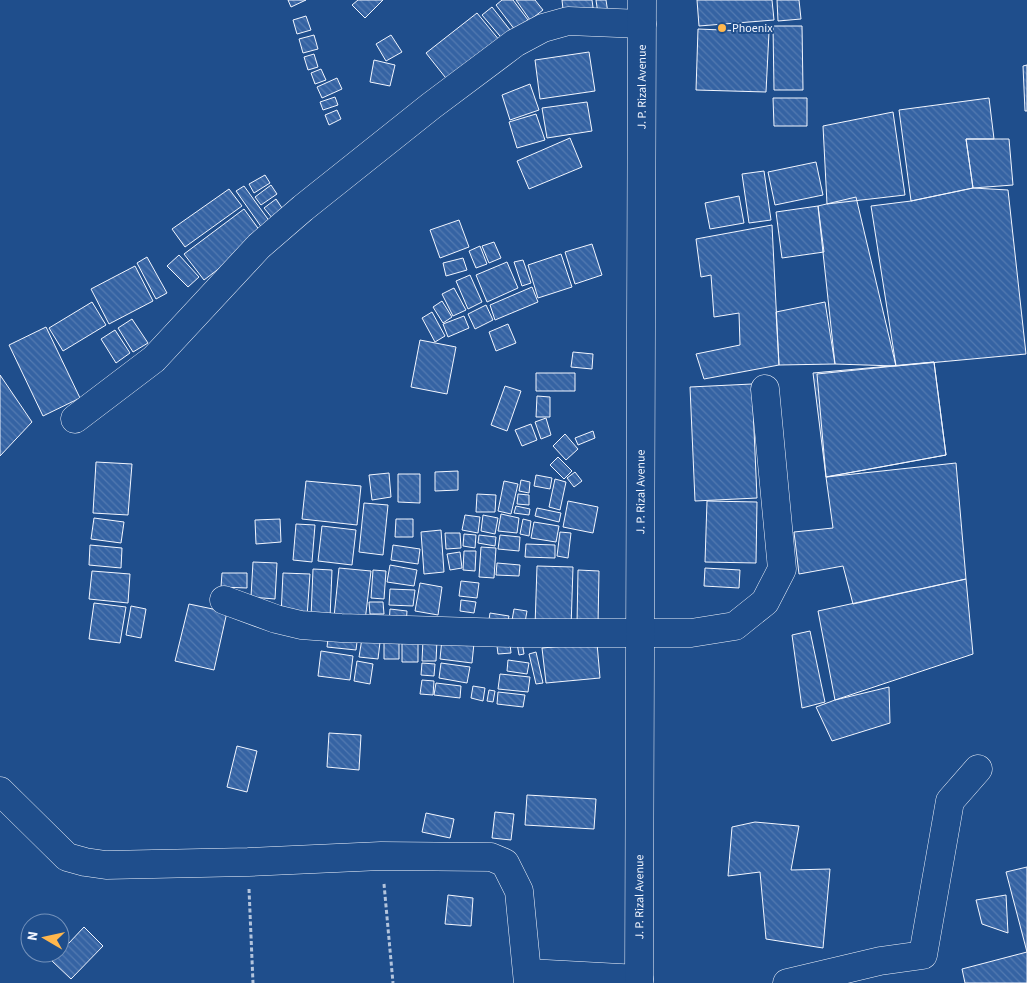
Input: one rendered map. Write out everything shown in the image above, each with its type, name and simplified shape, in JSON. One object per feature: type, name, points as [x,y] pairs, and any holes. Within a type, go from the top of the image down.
[{"type":"street","points":[[75,420],[154,359],[259,246],[303,208],[431,106],[515,43],[543,28],[568,21],[642,12]]},
{"type":"street","name":"J. P. Rizal Avenue","points":[[639,981],[642,12]]},
{"type":"street","points":[[224,600],[276,619],[301,625],[341,628],[514,633],[691,633],[735,626],[765,602],[782,569],[765,389]]},
{"type":"street","points":[[787,983],[880,961],[923,955],[950,801],[978,769]]},
{"type":"street","points":[[0,791],[67,857],[106,865],[248,862],[382,856],[491,857],[505,863],[519,891],[528,978],[639,981]]},
{"type":"path","points":[[382,856],[393,983]]},
{"type":"path","points":[[248,862],[252,983]]},
{"type":"building","points":[[288,0],[306,0],[291,7]]},
{"type":"building","points":[[358,0],[383,0],[365,18],[352,5]]},
{"type":"building","points":[[502,0],[513,0],[528,20],[515,30],[496,5]]},
{"type":"building","points":[[516,0],[535,0],[543,10],[530,20]]},
{"type":"building","points":[[562,0],[592,0],[594,15],[564,18]]},
{"type":"building","points":[[596,0],[606,0],[608,13],[598,14]]},
{"type":"building","points":[[697,0],[772,0],[774,20],[699,26]]},
{"type":"building","points":[[777,0],[799,0],[801,19],[778,21]]},
{"type":"building","points":[[492,7],[514,35],[505,42],[482,15]]},
{"type":"building","points":[[477,13],[500,41],[449,82],[426,53]]},
{"type":"building","points":[[306,16],[311,30],[297,34],[293,20]]},
{"type":"building","points":[[773,26],[802,26],[803,90],[774,90]]},
{"type":"building","points":[[698,29],[769,32],[766,92],[696,90]]},
{"type":"building","points":[[314,35],[318,49],[303,53],[299,39]]},
{"type":"building","points":[[391,35],[402,52],[386,61],[376,44]]},
{"type":"building","points":[[589,52],[595,91],[540,99],[535,60]]},
{"type":"building","points":[[314,54],[318,67],[308,70],[304,57]]},
{"type":"building","points":[[374,60],[395,65],[390,86],[370,82]]},
{"type":"building","points":[[1027,65],[1027,111],[1025,111],[1023,66]]},
{"type":"building","points":[[321,69],[326,80],[315,84],[311,73]]},
{"type":"building","points":[[337,78],[342,89],[322,98],[317,87]]},
{"type":"building","points":[[530,84],[539,110],[510,120],[502,95]]},
{"type":"building","points":[[335,97],[338,105],[323,110],[320,102]]},
{"type":"building","points":[[773,98],[807,98],[807,126],[774,126]]},
{"type":"building","points":[[989,98],[994,139],[966,139],[973,188],[911,201],[899,110]]},
{"type":"building","points":[[587,102],[592,131],[547,138],[542,108]]},
{"type":"building","points":[[337,110],[341,119],[329,125],[325,115]]},
{"type":"building","points":[[893,112],[905,195],[827,204],[823,126]]},
{"type":"building","points":[[536,114],[545,140],[517,148],[509,122]]},
{"type":"building","points":[[570,138],[582,167],[529,189],[517,161]]},
{"type":"building","points":[[966,139],[1009,139],[1013,185],[973,188]]},
{"type":"building","points":[[816,162],[823,195],[775,205],[768,172]]},
{"type":"building","points":[[764,171],[771,220],[749,223],[742,174]]},
{"type":"building","points":[[265,175],[270,183],[254,193],[249,184]]},
{"type":"building","points":[[271,185],[277,194],[261,205],[255,197]]},
{"type":"building","points":[[244,186],[270,222],[262,228],[236,191]]},
{"type":"building","points":[[973,188],[1008,190],[1026,354],[896,366],[871,206],[911,201]]},
{"type":"building","points":[[229,189],[242,206],[185,247],[172,229]]},
{"type":"building","points":[[739,196],[744,223],[710,229],[705,203]]},
{"type":"building","points":[[856,197],[896,366],[835,364],[818,206]]},
{"type":"building","points":[[276,199],[284,211],[273,219],[264,208]]},
{"type":"building","points":[[818,206],[824,252],[782,258],[776,212]]},
{"type":"building","points":[[244,209],[263,235],[204,280],[184,254]]},
{"type":"building","points":[[459,220],[469,247],[440,258],[430,230]]},
{"type":"building","points":[[772,225],[779,365],[704,379],[696,354],[740,345],[739,313],[714,317],[711,275],[701,277],[696,239]]},
{"type":"building","points":[[494,242],[501,258],[489,263],[482,246]]},
{"type":"building","points":[[592,244],[602,275],[575,284],[565,252]]},
{"type":"building","points":[[480,246],[487,264],[476,268],[469,251]]},
{"type":"building","points":[[561,254],[572,287],[538,298],[528,265]]},
{"type":"building","points":[[179,255],[199,277],[188,287],[167,266]]},
{"type":"building","points":[[147,257],[167,293],[156,299],[137,263]]},
{"type":"building","points":[[463,258],[467,270],[446,276],[443,263]]},
{"type":"building","points":[[523,260],[531,283],[522,286],[514,262]]},
{"type":"building","points":[[507,262],[518,288],[487,302],[476,275]]},
{"type":"building","points":[[135,266],[153,301],[109,324],[91,289]]},
{"type":"building","points":[[470,275],[482,302],[468,309],[456,281]]},
{"type":"building","points":[[532,287],[538,302],[495,320],[490,305]]},
{"type":"building","points":[[454,288],[466,310],[453,316],[442,294]]},
{"type":"building","points":[[442,301],[452,317],[443,323],[433,307]]},
{"type":"building","points":[[92,302],[106,325],[63,351],[49,328]]},
{"type":"building","points":[[825,302],[835,364],[779,365],[776,312]]},
{"type":"building","points":[[486,305],[493,320],[475,329],[468,314]]},
{"type":"building","points":[[432,312],[445,336],[435,342],[422,318]]},
{"type":"building","points":[[464,316],[469,328],[448,337],[443,324]]},
{"type":"building","points":[[132,319],[148,343],[133,352],[118,328]]},
{"type":"building","points":[[508,324],[516,343],[496,351],[489,332]]},
{"type":"building","points":[[46,327],[80,398],[43,416],[9,345]]},
{"type":"building","points":[[115,330],[130,353],[116,363],[101,339]]},
{"type":"building","points":[[420,340],[456,347],[447,394],[411,387]]},
{"type":"building","points":[[573,352],[593,354],[592,369],[571,367]]},
{"type":"building","points":[[934,362],[946,455],[826,477],[813,373]]},
{"type":"building","points":[[934,362],[946,455],[826,477],[817,374]]},
{"type":"building","points":[[536,373],[575,373],[575,391],[536,391]]},
{"type":"building","points":[[0,375],[32,422],[0,456]]},
{"type":"building","points":[[752,384],[757,498],[695,501],[690,387]]},
{"type":"building","points":[[505,386],[521,391],[507,431],[491,425]]},
{"type":"building","points":[[537,396],[550,397],[550,417],[536,417]]},
{"type":"building","points":[[546,418],[551,435],[541,439],[535,422]]},
{"type":"building","points":[[531,424],[537,440],[522,446],[515,430]]},
{"type":"building","points":[[593,431],[595,438],[578,445],[575,438]]},
{"type":"building","points":[[565,434],[578,449],[566,460],[553,446]]},
{"type":"building","points":[[558,457],[572,471],[564,479],[550,465]]},
{"type":"building","points":[[96,462],[132,464],[128,515],[93,513]]},
{"type":"building","points":[[956,463],[966,579],[853,604],[843,566],[799,574],[794,532],[833,528],[826,477]]},
{"type":"building","points":[[458,471],[458,490],[435,491],[435,472]]},
{"type":"building","points":[[575,472],[582,481],[574,487],[567,478]]},
{"type":"building","points":[[389,473],[391,497],[372,500],[369,475]]},
{"type":"building","points":[[398,474],[420,474],[420,503],[398,502]]},
{"type":"building","points":[[536,475],[552,478],[550,489],[534,486]]},
{"type":"building","points":[[555,479],[566,482],[560,510],[549,507]]},
{"type":"building","points":[[521,480],[530,482],[529,493],[519,491]]},
{"type":"building","points":[[306,481],[361,486],[357,525],[302,519]]},
{"type":"building","points":[[504,481],[518,484],[511,514],[498,511]]},
{"type":"building","points":[[477,494],[496,495],[495,512],[476,512]]},
{"type":"building","points":[[518,494],[529,495],[529,505],[517,504]]},
{"type":"building","points":[[568,501],[598,507],[593,533],[563,527]]},
{"type":"building","points":[[707,501],[757,502],[756,563],[705,562]]},
{"type":"building","points":[[364,503],[388,505],[383,555],[359,552]]},
{"type":"building","points":[[516,506],[530,509],[529,515],[514,513]]},
{"type":"building","points":[[537,508],[561,513],[559,522],[535,516]]},
{"type":"building","points":[[501,514],[519,518],[517,533],[498,531]]},
{"type":"building","points":[[465,515],[480,517],[478,533],[462,530]]},
{"type":"building","points":[[483,515],[498,518],[495,534],[481,531]]},
{"type":"building","points":[[94,518],[124,522],[121,543],[91,539]]},
{"type":"building","points":[[280,519],[281,542],[256,544],[255,520]]},
{"type":"building","points":[[396,519],[413,519],[413,537],[395,537]]},
{"type":"building","points":[[523,519],[531,521],[529,536],[520,534]]},
{"type":"building","points":[[534,522],[559,526],[556,542],[531,538]]},
{"type":"building","points":[[296,524],[315,525],[312,562],[293,560]]},
{"type":"building","points":[[322,526],[356,530],[352,565],[318,561]]},
{"type":"building","points":[[441,530],[444,572],[424,574],[421,532]]},
{"type":"building","points":[[560,532],[571,533],[568,558],[557,556]]},
{"type":"building","points":[[445,533],[460,533],[461,548],[446,549]]},
{"type":"building","points":[[464,534],[476,535],[475,548],[463,546]]},
{"type":"building","points":[[479,535],[496,537],[495,546],[478,543]]},
{"type":"building","points":[[500,535],[520,537],[519,551],[498,549]]},
{"type":"building","points":[[526,544],[555,545],[555,558],[525,557]]},
{"type":"building","points":[[90,545],[122,548],[121,568],[89,565]]},
{"type":"building","points":[[393,545],[420,549],[418,564],[391,560]]},
{"type":"building","points":[[481,547],[496,548],[494,578],[479,577]]},
{"type":"building","points":[[464,551],[476,551],[475,571],[463,570]]},
{"type":"building","points":[[460,552],[462,568],[450,570],[447,554]]},
{"type":"building","points":[[253,562],[277,563],[275,599],[251,597]]},
{"type":"building","points":[[497,563],[520,565],[519,576],[496,575]]},
{"type":"building","points":[[390,565],[417,570],[414,586],[387,582]]},
{"type":"building","points":[[537,566],[573,567],[571,628],[535,626]]},
{"type":"building","points":[[339,568],[371,571],[365,621],[334,617]]},
{"type":"building","points":[[705,568],[740,570],[739,588],[704,586]]},
{"type":"building","points":[[313,569],[332,570],[330,618],[311,617]]},
{"type":"building","points":[[373,570],[386,571],[384,599],[371,598]]},
{"type":"building","points":[[578,570],[599,571],[598,625],[577,624]]},
{"type":"building","points":[[92,571],[130,574],[128,603],[89,599]]},
{"type":"building","points":[[222,573],[247,573],[247,588],[221,587]]},
{"type":"building","points":[[283,573],[310,574],[307,617],[281,615]]},
{"type":"building","points":[[966,579],[973,654],[835,700],[818,611]]},
{"type":"building","points":[[461,581],[479,583],[477,598],[459,596]]},
{"type":"building","points":[[420,583],[442,587],[438,615],[415,611]]},
{"type":"building","points":[[390,589],[415,590],[413,606],[389,605]]},
{"type":"building","points":[[461,600],[476,602],[474,613],[460,611]]},
{"type":"building","points":[[369,602],[383,602],[384,614],[370,614]]},
{"type":"building","points":[[94,603],[126,607],[120,643],[89,639]]},
{"type":"building","points":[[189,604],[227,612],[214,670],[175,661]]},
{"type":"building","points":[[131,606],[146,609],[141,638],[126,635]]},
{"type":"building","points":[[390,609],[407,611],[406,626],[389,624]]},
{"type":"building","points":[[514,609],[527,611],[524,628],[511,626]]},
{"type":"building","points":[[490,613],[509,616],[506,629],[488,626]]},
{"type":"building","points":[[329,630],[358,634],[356,650],[327,647]]},
{"type":"building","points":[[810,631],[825,702],[802,708],[792,635]]},
{"type":"building","points":[[363,632],[381,634],[378,659],[359,657]]},
{"type":"building","points":[[384,638],[399,638],[399,659],[384,659]]},
{"type":"building","points":[[442,639],[474,643],[472,663],[440,659]]},
{"type":"building","points":[[418,640],[418,662],[402,662],[402,641]]},
{"type":"building","points":[[423,640],[437,640],[436,661],[422,661]]},
{"type":"building","points":[[522,642],[524,654],[519,655],[517,643]]},
{"type":"building","points":[[597,643],[600,678],[546,683],[542,648]]},
{"type":"building","points":[[510,644],[511,653],[498,654],[497,646]]},
{"type":"building","points":[[321,651],[353,656],[350,680],[318,676]]},
{"type":"building","points":[[536,652],[543,683],[536,684],[529,654]]},
{"type":"building","points":[[508,660],[529,663],[527,674],[507,671]]},
{"type":"building","points":[[357,661],[373,664],[370,684],[354,681]]},
{"type":"building","points":[[422,663],[435,664],[434,676],[421,675]]},
{"type":"building","points":[[441,663],[470,667],[467,683],[439,678]]},
{"type":"building","points":[[500,674],[530,677],[528,692],[498,689]]},
{"type":"building","points":[[422,680],[434,681],[433,695],[420,694]]},
{"type":"building","points":[[436,683],[461,686],[460,698],[434,695]]},
{"type":"building","points":[[473,686],[485,688],[483,701],[471,698]]},
{"type":"building","points":[[889,687],[890,723],[832,741],[816,707],[835,700]]},
{"type":"building","points":[[489,690],[495,691],[493,702],[487,701]]},
{"type":"building","points":[[498,692],[525,695],[523,707],[497,704]]},
{"type":"building","points":[[329,733],[361,735],[359,770],[327,767]]},
{"type":"building","points":[[237,746],[257,751],[247,792],[227,787]]},
{"type":"building","points":[[527,795],[596,799],[594,829],[525,825]]},
{"type":"building","points":[[495,812],[514,814],[511,840],[492,838]]},
{"type":"building","points":[[426,813],[454,819],[450,838],[422,832]]},
{"type":"building","points":[[755,822],[799,826],[791,870],[830,869],[823,948],[766,939],[760,872],[728,876],[732,827]]},
{"type":"building","points":[[1027,867],[1027,952],[1006,872]]},
{"type":"building","points":[[448,895],[473,898],[471,926],[445,924]]},
{"type":"building","points":[[1006,895],[1008,933],[982,924],[976,900]]},
{"type":"building","points":[[84,927],[103,946],[71,979],[54,963],[70,963],[70,942]]},
{"type":"building","points":[[1027,952],[1027,983],[965,983],[962,969]]},
{"type":"place","name":"Phoenix","points":[[722,28]]}]
